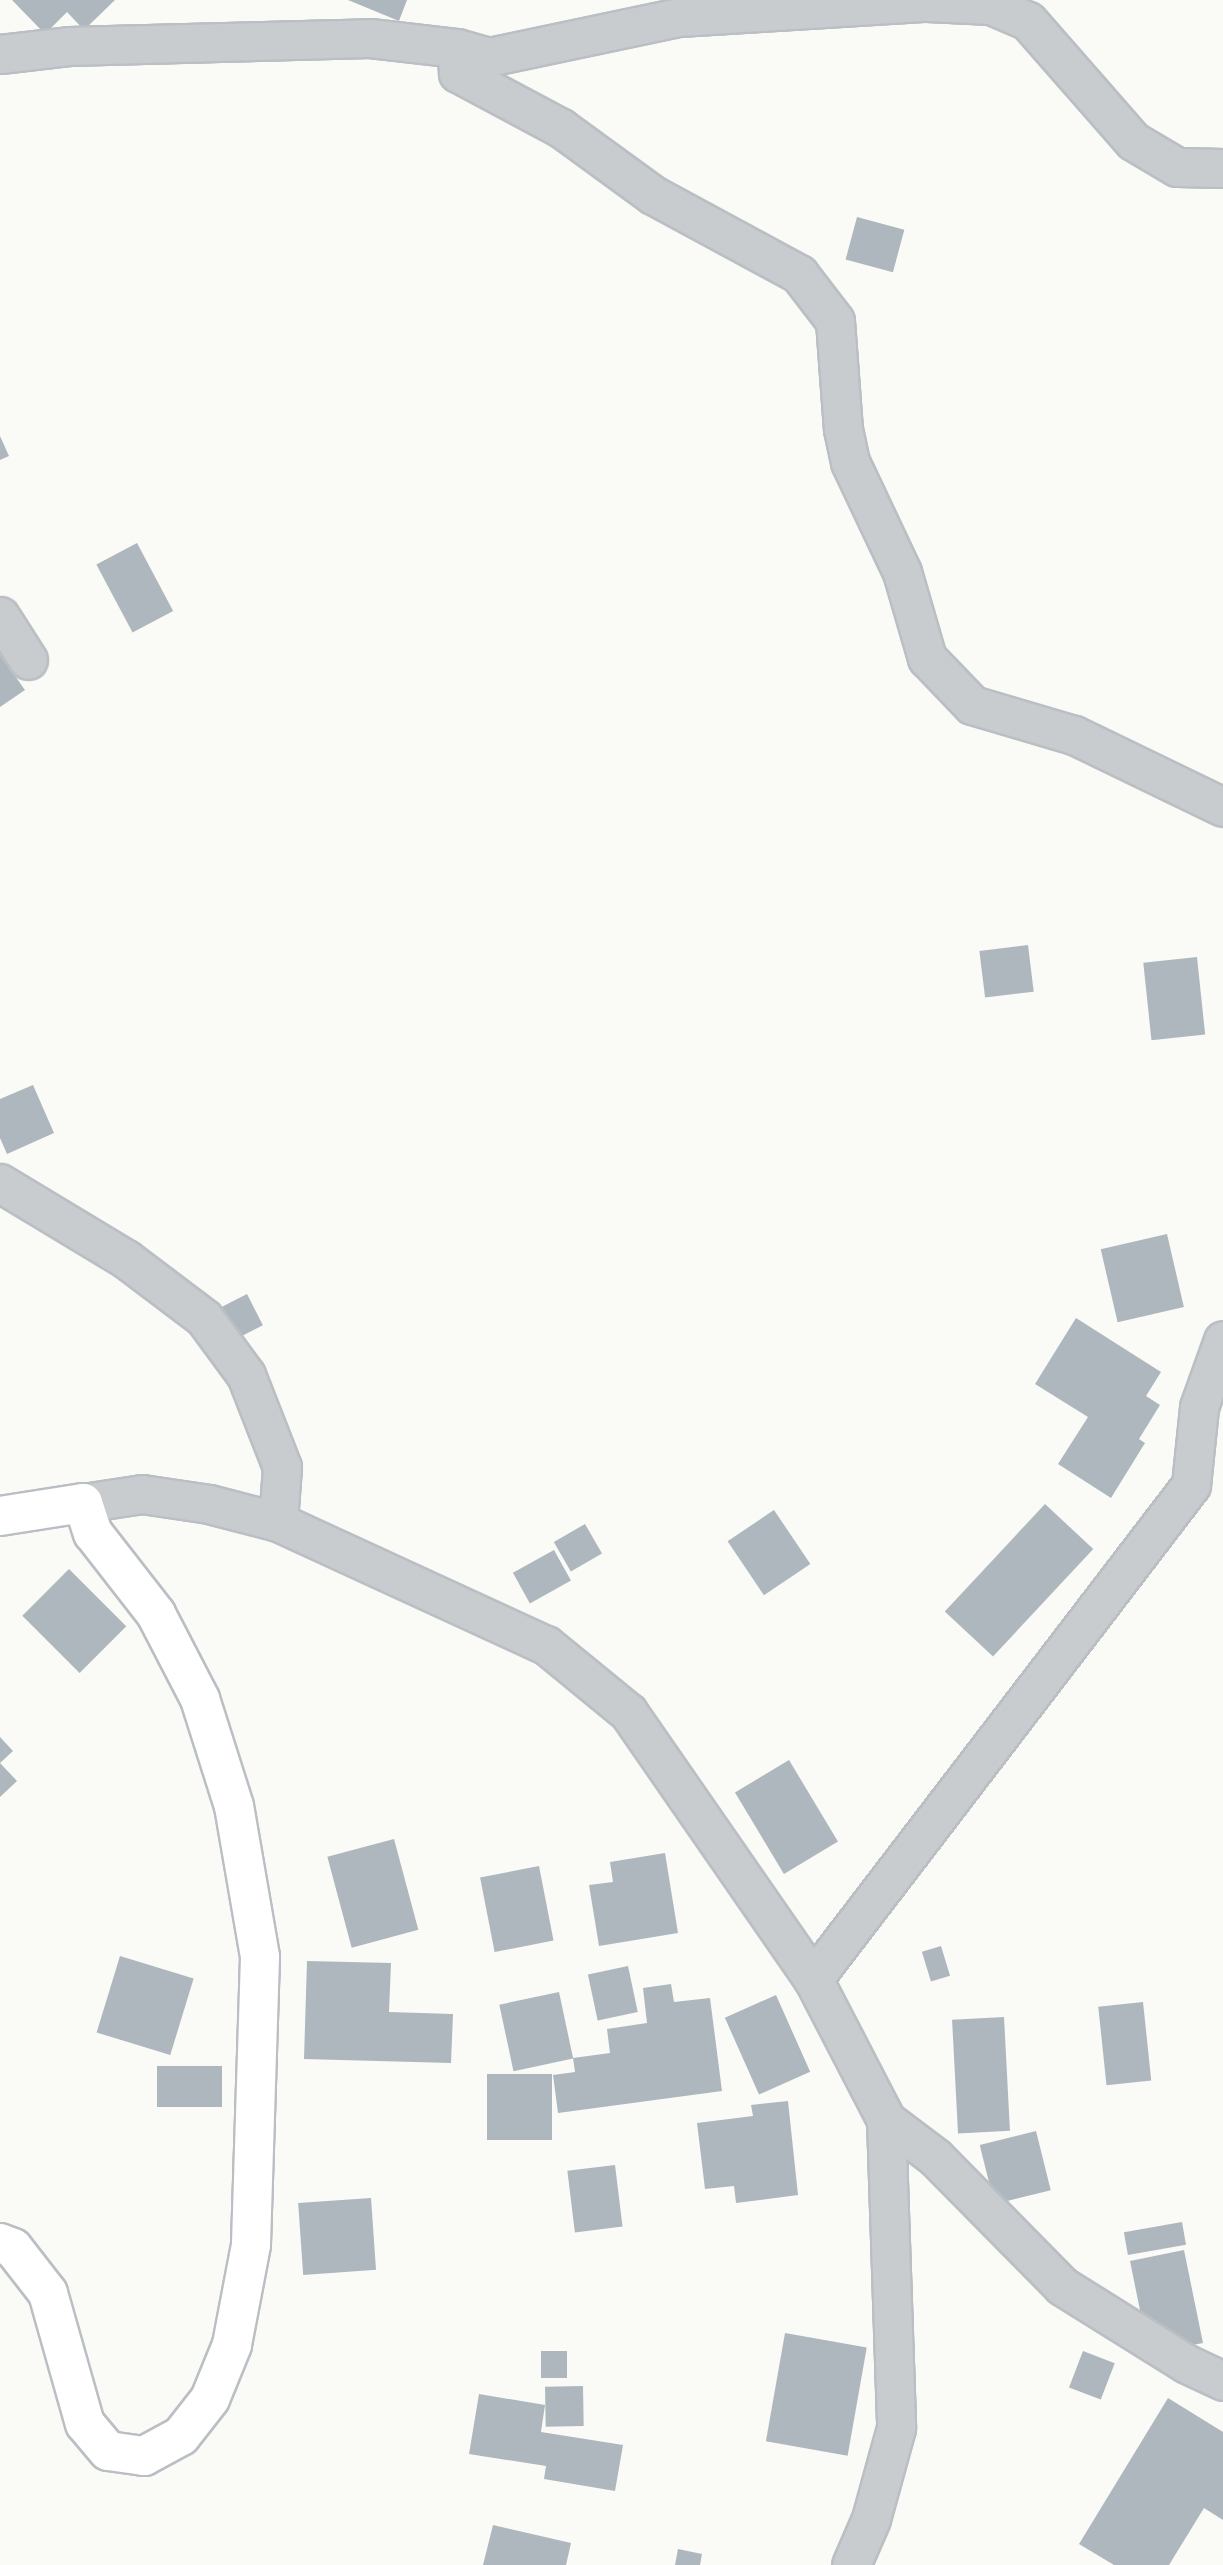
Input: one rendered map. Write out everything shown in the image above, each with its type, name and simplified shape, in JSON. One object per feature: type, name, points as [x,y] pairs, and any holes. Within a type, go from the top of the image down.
[{"type":"main road","points":[[0,1517],[83,1503],[93,1533],[156,1614],[200,1699],[234,1806],[260,1957],[251,2245],[232,2345],[210,2399],[181,2436],[144,2456],[108,2451],[85,2424],[48,2293],[13,2248],[0,2243]]},
{"type":"street","points":[[0,54],[69,46],[370,38],[457,48],[489,58],[679,17],[927,2],[992,5],[1028,21],[1133,141],[1177,167],[1223,168]]},
{"type":"street","points":[[457,48],[458,73],[561,128],[653,195],[799,274],[835,320],[843,429],[850,462],[902,572],[927,658],[972,705],[1074,734],[1223,807]]},
{"type":"street","points":[[0,616],[29,660]]},
{"type":"street","points":[[0,1183],[126,1259],[204,1318],[246,1375],[282,1467],[278,1522]]},
{"type":"street","points":[[813,1979],[1191,1485],[1199,1407],[1223,1340]]},
{"type":"street","points":[[83,1503],[142,1494],[209,1504],[278,1522],[546,1645],[628,1712],[813,1979],[886,2120],[896,2428],[871,2519],[851,2565]]},
{"type":"street","points":[[886,2120],[935,2157],[1062,2286],[1186,2364],[1223,2381]]},
{"type":"building","points":[[12,0],[115,0],[84,30],[67,12],[45,34]]},
{"type":"building","points":[[348,0],[407,0],[399,21]]},
{"type":"building","points":[[857,217],[904,230],[893,272],[846,260]]},
{"type":"building","points":[[0,436],[9,456],[0,460]]},
{"type":"building","points":[[137,543],[173,611],[133,633],[96,565]]},
{"type":"building","points":[[0,655],[25,690],[0,707]]},
{"type":"building","points":[[1028,945],[1034,992],[985,998],[979,951]]},
{"type":"building","points":[[1197,957],[1205,1035],[1151,1040],[1143,963]]},
{"type":"building","points":[[33,1085],[54,1133],[7,1154],[0,1138],[0,1099]]},
{"type":"building","points":[[1167,1234],[1184,1307],[1118,1322],[1101,1249]]},
{"type":"building","points":[[247,1294],[263,1325],[238,1338],[222,1307]]},
{"type":"building","points":[[1076,1318],[1161,1372],[1146,1396],[1160,1405],[1139,1439],[1145,1443],[1111,1498],[1058,1464],[1088,1417],[1035,1384]]},
{"type":"building","points":[[1045,1504],[1093,1549],[993,1657],[945,1612]]},
{"type":"building","points":[[774,1510],[810,1564],[764,1595],[728,1541]]},
{"type":"building","points":[[585,1524],[602,1553],[571,1571],[554,1542]]},
{"type":"building","points":[[554,1550],[571,1581],[530,1603],[513,1573]]},
{"type":"building","points":[[69,1569],[126,1626],[80,1673],[22,1616]]},
{"type":"building","points":[[0,1737],[13,1751],[0,1763]]},
{"type":"building","points":[[789,1760],[838,1841],[784,1874],[735,1792]]},
{"type":"building","points":[[0,1763],[17,1781],[0,1797]]},
{"type":"building","points":[[394,1839],[418,1930],[352,1948],[327,1857]]},
{"type":"building","points":[[665,1853],[678,1933],[599,1946],[589,1885],[613,1882],[610,1862]]},
{"type":"building","points":[[539,1866],[554,1941],[495,1952],[480,1877]]},
{"type":"building","points":[[941,1946],[950,1976],[931,1981],[922,1952]]},
{"type":"building","points":[[120,1956],[194,1979],[170,2055],[97,2033]]},
{"type":"building","points":[[307,1961],[391,1963],[389,2012],[453,2014],[451,2063],[304,2059]]},
{"type":"building","points":[[628,1966],[638,2012],[598,2020],[588,1975]]},
{"type":"building","points":[[671,1984],[674,2002],[710,1998],[722,2091],[558,2113],[553,2075],[575,2072],[573,2058],[610,2053],[607,2029],[647,2023],[643,1988]]},
{"type":"building","points":[[559,1992],[573,2059],[513,2071],[499,2005]]},
{"type":"building","points":[[776,1995],[810,2072],[759,2095],[725,2018]]},
{"type":"building","points":[[1143,2002],[1151,2081],[1107,2085],[1098,2007]]},
{"type":"building","points":[[1004,2017],[1010,2131],[958,2134],[952,2020]]},
{"type":"building","points":[[157,2066],[222,2066],[222,2107],[157,2107]]},
{"type":"building","points":[[487,2074],[552,2074],[552,2140],[487,2140]]},
{"type":"building","points":[[788,2101],[798,2195],[736,2203],[734,2186],[705,2189],[697,2123],[753,2116],[751,2105]]},
{"type":"building","points":[[1036,2131],[1051,2190],[994,2204],[980,2145]]},
{"type":"building","points":[[615,2165],[623,2227],[575,2232],[567,2171]]},
{"type":"building","points":[[371,2198],[376,2270],[303,2275],[298,2203]]},
{"type":"building","points":[[1182,2222],[1186,2245],[1128,2255],[1124,2232]]},
{"type":"building","points":[[1184,2250],[1203,2343],[1171,2349],[1166,2326],[1144,2330],[1130,2261]]},
{"type":"building","points":[[785,2333],[867,2347],[848,2456],[766,2441]]},
{"type":"building","points":[[541,2351],[567,2351],[567,2378],[541,2378]]},
{"type":"building","points":[[1083,2351],[1115,2363],[1101,2400],[1069,2387]]},
{"type":"building","points":[[583,2386],[584,2426],[546,2427],[545,2387]]},
{"type":"building","points":[[479,2394],[545,2405],[541,2432],[623,2445],[615,2491],[544,2479],[546,2466],[469,2454]]},
{"type":"building","points":[[1168,2398],[1223,2432],[1223,2520],[1204,2508],[1169,2565],[1114,2565],[1079,2544]]},
{"type":"building","points":[[493,2525],[571,2543],[566,2565],[483,2565]]},
{"type":"building","points":[[678,2549],[702,2554],[700,2565],[675,2565]]}]
